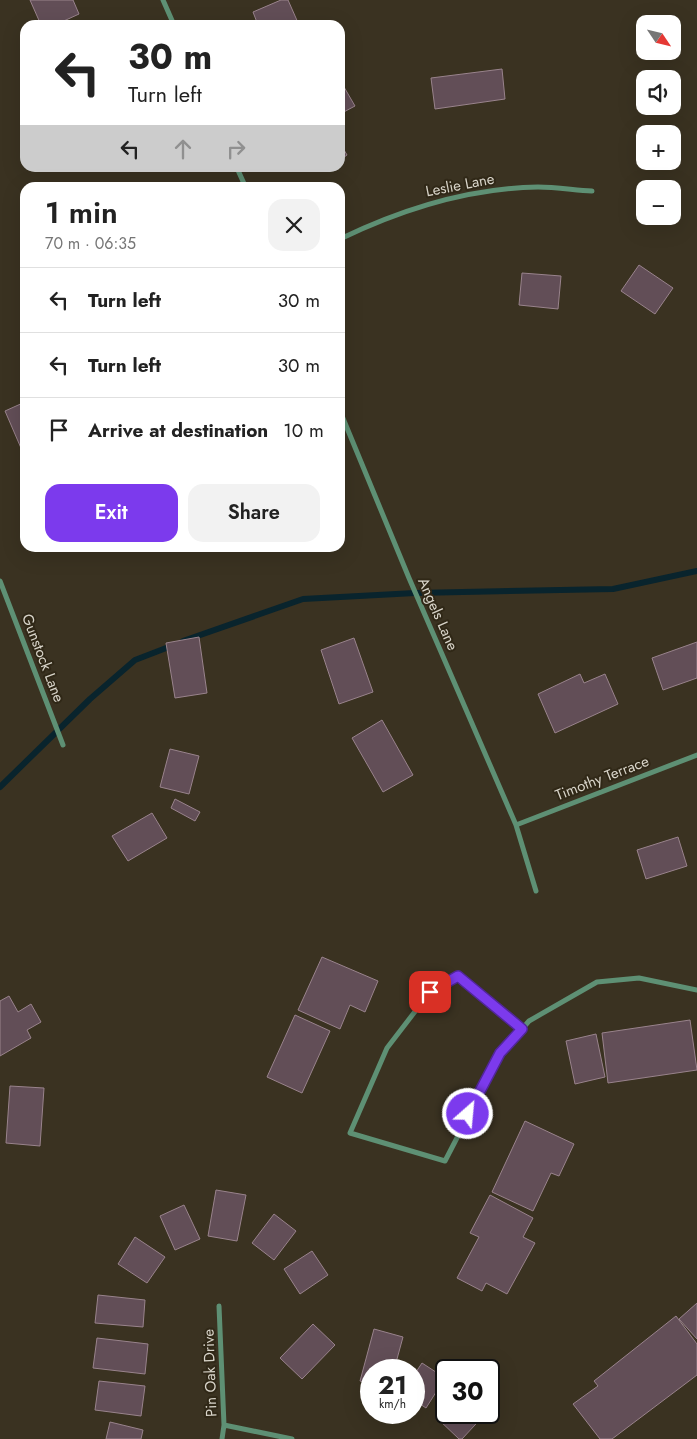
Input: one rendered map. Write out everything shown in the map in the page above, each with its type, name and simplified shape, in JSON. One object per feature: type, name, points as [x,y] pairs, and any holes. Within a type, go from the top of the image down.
[{"type":"street","points":[[163,0],[172,20]]},
{"type":"street","name":"Leslie Lane","points":[[345,236],[374,222],[439,200],[497,190],[539,187],[592,191]]},
{"type":"street","name":"Angels Lane","points":[[345,423],[409,578],[516,825],[536,891]]},
{"type":"street","name":"Gunstock Lane","points":[[0,581],[63,745]]},
{"type":"street","name":"Timothy Terrace","points":[[516,825],[697,754]]},
{"type":"street","points":[[522,1029],[458,976],[430,992],[387,1048],[350,1133],[444,1161],[500,1053],[529,1022],[597,982],[640,978],[697,990]]},
{"type":"street","name":"Pin Oak Drive","points":[[219,1306],[224,1424],[222,1439]]},
{"type":"street","points":[[224,1424],[292,1439]]},
{"type":"building","points":[[30,0],[73,0],[79,14],[66,20],[39,20]]},
{"type":"building","points":[[281,0],[288,0],[297,20],[256,20],[253,12]]},
{"type":"building","points":[[502,69],[505,99],[435,109],[431,78]]},
{"type":"building","points":[[345,89],[355,106],[345,111]]},
{"type":"building","points":[[639,265],[673,288],[655,314],[621,291]]},
{"type":"building","points":[[522,273],[561,276],[558,309],[519,305]]},
{"type":"building","points":[[20,404],[20,446],[5,411]]},
{"type":"building","points":[[199,637],[207,693],[175,698],[166,643]]},
{"type":"building","points":[[354,638],[373,692],[339,704],[321,650]]},
{"type":"building","points":[[697,642],[697,678],[663,690],[652,658]]},
{"type":"building","points":[[580,674],[584,683],[605,674],[618,704],[555,733],[538,694]]},
{"type":"building","points":[[382,720],[413,775],[383,792],[352,738]]},
{"type":"building","points":[[170,749],[199,756],[189,794],[160,787]]},
{"type":"building","points":[[175,799],[200,812],[195,821],[171,808]]},
{"type":"building","points":[[152,813],[167,838],[128,861],[112,836]]},
{"type":"building","points":[[678,837],[687,866],[646,879],[637,850]]},
{"type":"building","points":[[322,957],[378,981],[365,1012],[350,1005],[340,1029],[298,1010]]},
{"type":"building","points":[[9,996],[18,1012],[31,1004],[41,1022],[27,1030],[31,1038],[0,1056],[0,1001]]},
{"type":"building","points":[[295,1015],[330,1031],[302,1093],[267,1077]]},
{"type":"building","points":[[690,1020],[697,1070],[608,1083],[602,1033]]},
{"type":"building","points":[[596,1034],[605,1077],[575,1084],[566,1041]]},
{"type":"building","points":[[10,1086],[44,1088],[40,1146],[6,1143]]},
{"type":"building","points":[[525,1121],[574,1144],[559,1176],[551,1173],[533,1211],[492,1192]]},
{"type":"building","points":[[216,1190],[246,1195],[237,1241],[208,1236]]},
{"type":"building","points":[[490,1195],[533,1218],[523,1237],[535,1243],[507,1294],[486,1283],[482,1291],[457,1278],[479,1237],[470,1233]]},
{"type":"building","points":[[184,1205],[200,1239],[175,1250],[160,1216]]},
{"type":"building","points":[[274,1214],[296,1231],[274,1260],[252,1243]]},
{"type":"building","points":[[135,1237],[165,1257],[147,1283],[118,1264]]},
{"type":"building","points":[[312,1251],[328,1275],[300,1294],[284,1269]]},
{"type":"building","points":[[98,1295],[145,1300],[143,1327],[95,1323]]},
{"type":"building","points":[[697,1303],[697,1339],[679,1319]]},
{"type":"building","points":[[676,1316],[697,1344],[697,1375],[612,1439],[600,1439],[573,1404],[598,1386],[594,1381]]},
{"type":"building","points":[[313,1324],[335,1345],[302,1379],[280,1358]]},
{"type":"building","points":[[374,1329],[403,1337],[397,1359],[366,1359]]},
{"type":"building","points":[[97,1338],[148,1344],[145,1374],[93,1368]]},
{"type":"building","points":[[425,1365],[435,1371],[435,1394],[426,1408]]},
{"type":"building","points":[[99,1381],[145,1386],[141,1416],[95,1410]]},
{"type":"building","points":[[110,1422],[143,1430],[141,1439],[106,1439]]},
{"type":"building","points":[[443,1424],[476,1424],[462,1439],[459,1439]]},
{"type":"waterway","points":[[183,641],[303,599],[415,593],[613,589],[697,571]]},
{"type":"waterway","points":[[0,787],[90,699],[135,660],[174,645]]},
{"type":"route","points":[[430,992],[458,976],[522,1029],[500,1053],[468,1114]]}]
